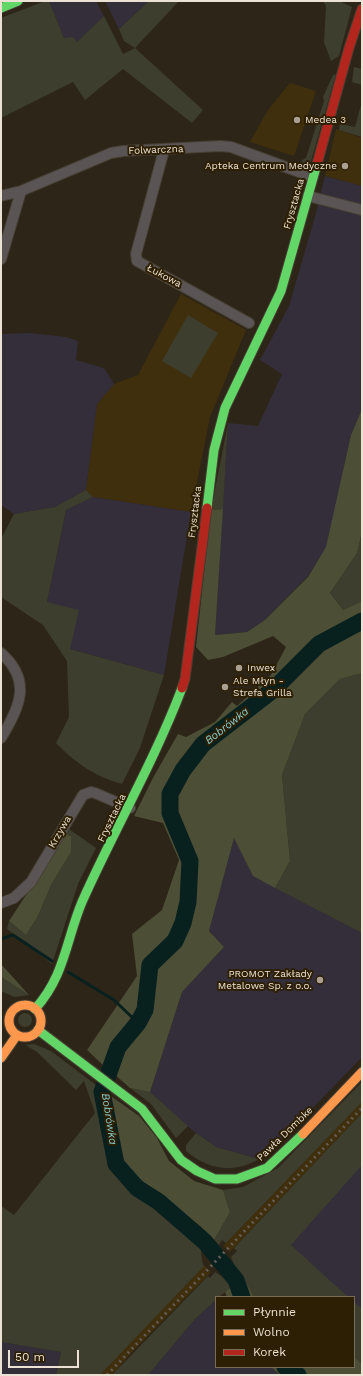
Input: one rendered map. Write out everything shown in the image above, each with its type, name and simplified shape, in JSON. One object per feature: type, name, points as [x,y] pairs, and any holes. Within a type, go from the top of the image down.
[{"type":"street","points":[[1,8],[18,1]]},
{"type":"street","name":"Frysztacka","points":[[35,1009],[57,978],[82,903],[130,808],[168,725],[185,679],[214,450],[225,408],[281,291],[349,48],[362,9]]},
{"type":"street","name":"Folwarczna","points":[[1,196],[21,191],[111,154],[123,151],[220,146],[231,147],[313,177]]},
{"type":"street","name":"Łukowa","points":[[164,150],[136,254],[137,261],[249,323]]},
{"type":"street","points":[[1,259],[21,191]]},
{"type":"street","points":[[308,196],[362,210]]},
{"type":"street","points":[[1,653],[16,672],[20,694],[15,714],[1,738]]},
{"type":"street","name":"Krzywa","points":[[1,903],[14,898],[31,882],[83,795],[91,792],[95,793],[130,808]]},
{"type":"street","points":[[26,1005],[35,1009],[41,1022],[35,1034],[26,1038],[12,1032],[8,1022],[9,1010],[26,1005]]},
{"type":"street","name":"Pawła Dombke","points":[[38,1030],[122,1093],[149,1116],[182,1160],[196,1171],[215,1178],[237,1179],[257,1173],[267,1168],[293,1144],[362,1072]]},
{"type":"street","points":[[1,1058],[16,1035]]},
{"type":"shaded area","points":[[49,1],[96,1],[104,16],[77,42],[64,38]]},
{"type":"shaded area","points":[[105,1],[149,1],[119,29]]},
{"type":"shaded area","points":[[290,83],[316,91],[294,156],[250,142],[268,110]]},
{"type":"shaded area","points":[[336,129],[362,138],[362,186],[325,176]]},
{"type":"shaded area","points":[[325,176],[362,186],[362,206],[320,195]]},
{"type":"shaded area","points":[[319,203],[362,214],[362,409],[351,435],[327,547],[308,576],[265,620],[247,632],[215,635],[228,423],[258,426],[282,374],[260,360],[289,306]]},
{"type":"shaded area","points":[[181,294],[246,330],[210,417],[191,512],[93,497],[86,490],[97,404],[114,384],[138,375]]},
{"type":"shaded area","points":[[30,333],[66,337],[78,341],[76,360],[104,368],[114,384],[97,404],[86,490],[55,507],[14,514],[1,505],[1,338],[2,334]]},
{"type":"shaded area","points":[[93,497],[191,512],[164,675],[70,649],[47,602],[66,510]]},
{"type":"shaded area","points":[[234,837],[253,876],[362,933],[362,1057],[276,1146],[259,1159],[216,1147],[192,1130],[150,1092],[182,992],[224,947],[209,931]]},
{"type":"shaded area","points":[[362,1102],[362,1113],[230,1252],[223,1246]]},
{"type":"shaded area","points":[[362,1143],[362,1364],[355,1358],[355,1296],[280,1296],[241,1264]]},
{"type":"shaded area","points":[[204,1265],[211,1272],[133,1351],[112,1375],[100,1375]]},
{"type":"shaded area","points":[[215,1301],[215,1368],[272,1368],[280,1375],[148,1375],[196,1318]]},
{"type":"shaded area","points":[[1,1342],[61,1352],[56,1375],[1,1375]]},
{"type":"green space","points":[[45,1],[49,1],[64,38],[73,37],[77,42],[104,16],[123,54],[135,48],[203,110],[192,123],[123,69],[85,100],[73,82],[1,118],[1,18]]},
{"type":"green space","points":[[149,1],[179,1],[135,48],[124,41],[119,29]]},
{"type":"green space","points":[[323,1],[339,1],[352,7],[339,56],[331,61],[324,42],[326,6]]},
{"type":"green space","points":[[354,67],[362,69],[362,85],[352,82]]},
{"type":"green space","points":[[336,74],[309,168],[301,166],[302,160],[306,158],[324,101],[323,97],[333,75]]},
{"type":"green space","points":[[362,101],[362,137],[339,130],[340,124],[355,127]]},
{"type":"green space","points":[[188,315],[218,333],[191,378],[162,361]]},
{"type":"green space","points":[[362,409],[362,532],[357,553],[330,593],[343,610],[362,601],[362,616],[317,639],[297,655],[269,686],[197,739],[182,762],[168,794],[166,816],[185,866],[184,905],[170,941],[146,958],[148,971],[140,1005],[116,1039],[104,1066],[87,1050],[137,976],[132,934],[162,910],[179,860],[163,823],[134,816],[154,776],[178,734],[186,737],[215,722],[232,702],[237,706],[271,675],[286,647],[273,636],[223,657],[208,660],[196,647],[211,510],[223,509],[215,635],[247,632],[265,620],[308,577],[326,547],[351,435]]},
{"type":"green space","points":[[228,423],[223,509],[211,510]]},
{"type":"green space","points":[[86,490],[93,497],[66,510],[47,602],[79,610],[70,649],[164,675],[140,748],[122,784],[94,773],[71,757],[56,743],[69,717],[67,661],[43,625],[1,597],[1,539],[14,514],[55,507]]},
{"type":"green space","points":[[362,532],[362,601],[343,610],[330,593],[357,553]]},
{"type":"green space","points":[[362,627],[362,673],[340,679],[305,714],[282,775],[290,861],[275,888],[253,876],[234,838],[209,931],[224,947],[182,992],[150,1092],[130,1088],[113,1073],[126,1048],[149,1012],[156,969],[187,930],[193,893],[196,855],[178,819],[174,795],[191,766],[209,745],[262,707],[323,646]]},
{"type":"green space","points":[[362,673],[362,933],[275,888],[290,861],[282,775],[305,714],[340,679]]},
{"type":"green space","points":[[69,829],[96,848],[78,884],[52,964],[7,929],[9,921],[26,935],[38,916],[51,885],[71,852],[71,836],[66,834]]},
{"type":"green space","points":[[66,834],[71,836],[71,852],[51,885],[38,916],[26,935],[9,921]]},
{"type":"green space","points":[[1,964],[29,995],[1,977]]},
{"type":"green space","points":[[1,977],[29,995],[14,997],[1,991]]},
{"type":"green space","points":[[25,1013],[30,1015],[32,1020],[30,1025],[25,1027],[20,1025],[18,1020],[20,1015]]},
{"type":"green space","points":[[34,1044],[51,1051],[96,1085],[110,1165],[125,1184],[156,1205],[199,1241],[201,1247],[204,1266],[100,1375],[56,1375],[61,1352],[1,1342],[1,1206],[14,1215],[95,1113],[84,1081],[76,1090],[37,1052],[25,1045]]},
{"type":"green space","points":[[362,1082],[362,1102],[226,1243],[222,1240],[219,1245],[214,1240],[230,1212],[223,1190],[243,1187],[278,1168]]},
{"type":"green space","points":[[130,1088],[150,1092],[188,1126],[176,1138],[151,1104]]},
{"type":"green space","points":[[108,1094],[139,1116],[157,1138],[169,1161],[194,1181],[223,1190],[230,1212],[214,1240],[200,1226],[160,1196],[126,1167],[117,1141]]},
{"type":"green space","points":[[362,1113],[362,1165],[291,1245],[347,1296],[253,1296],[243,1278],[220,1296],[215,1296],[215,1301],[196,1318],[148,1375],[112,1375],[208,1276],[210,1278],[215,1272],[226,1279],[236,1269],[231,1257],[237,1251],[234,1248]]},
{"type":"green space","points":[[196,1133],[216,1147],[259,1159],[240,1167],[221,1168],[212,1166],[186,1151],[186,1145]]},
{"type":"green space","points":[[243,1277],[253,1296],[227,1296],[225,1292]]},
{"type":"green space","points":[[355,1303],[362,1309],[362,1364],[355,1358]]},
{"type":"green space","points":[[355,1358],[362,1364],[362,1375],[280,1375],[272,1368],[355,1368]]},
{"type":"waterway","name":"Bobrówka","points":[[242,1296],[236,1280],[205,1242],[159,1202],[137,1188],[116,1164],[102,1092],[118,1047],[138,1023],[145,1010],[150,965],[175,941],[183,923],[188,902],[190,861],[170,813],[170,794],[183,770],[203,744],[273,690],[319,644],[362,621]]},
{"type":"waterway","points":[[1,939],[13,935],[52,961]]},
{"type":"waterway","points":[[68,972],[114,1000],[138,1023]]},
{"type":"waterway","name":"Bobrówka","points":[[287,1368],[298,1375]]},
{"type":"railway","points":[[107,1375],[362,1108]]},
{"type":"traffic: fast","points":[[1,8],[18,1]]},
{"type":"traffic: fast","points":[[207,508],[214,450],[225,408],[281,291],[317,164]]},
{"type":"traffic: fast","points":[[35,1009],[53,984],[59,971],[82,902],[159,743],[182,688]]},
{"type":"traffic: fast","points":[[38,1030],[142,1109],[181,1160],[197,1171],[215,1179],[237,1179],[267,1168],[303,1134]]},
{"type":"traffic: slow","points":[[22,1005],[28,1005],[38,1012],[41,1021],[40,1027],[34,1034],[28,1037],[22,1037],[12,1030],[9,1024],[9,1018],[16,1008],[22,1005]]},
{"type":"traffic: slow","points":[[1,1058],[17,1035]]},
{"type":"traffic: slow","points":[[303,1134],[362,1072]]},
{"type":"traffic: jam","points":[[317,164],[349,48],[362,9]]},
{"type":"traffic: jam","points":[[182,688],[185,679],[207,508]]},
{"type":"place","name":"Medea 3","points":[[297,120]]},
{"type":"place","name":"Apteka Centrum Medyczne","points":[[345,166]]},
{"type":"place","name":"Inwex","points":[[239,668]]},
{"type":"place","name":"Ale Młyn - Strefa Grilla","points":[[225,687]]},
{"type":"place","name":"PROMOT Zakłady Metalowe Sp. z o.o.","points":[[320,980]]}]
